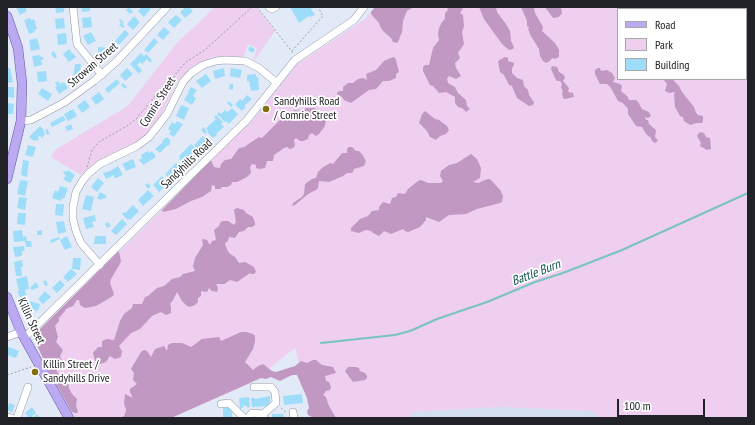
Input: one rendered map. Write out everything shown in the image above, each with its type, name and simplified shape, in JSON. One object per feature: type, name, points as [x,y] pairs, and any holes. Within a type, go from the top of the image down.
[{"type":"main road","points":[[7,16],[10,33],[18,48],[22,83],[21,121],[7,176]]},
{"type":"main road","name":"Killin Street","points":[[7,297],[23,335],[69,418]]},
{"type":"street","points":[[73,7],[76,42],[102,75]]},
{"type":"street","name":"Strowan Street","points":[[21,121],[31,120],[57,107],[102,75],[167,7]]},
{"type":"street","points":[[269,7],[272,9],[276,7]]},
{"type":"street","name":"Sandyhills Road","points":[[7,337],[23,335],[100,264],[247,120],[297,58],[354,20],[364,7]]},
{"type":"street","name":"Comrie Street","points":[[100,264],[81,243],[73,219],[73,207],[76,192],[89,173],[100,164],[137,146],[149,137],[166,114],[183,82],[192,72],[203,65],[225,60],[245,62],[259,68],[277,83]]},
{"type":"street","points":[[17,418],[28,387]]},
{"type":"street","points":[[248,418],[252,413],[264,416],[276,403],[275,392],[271,387],[254,387]]},
{"type":"street","points":[[221,404],[229,403],[244,418]]},
{"type":"street","points":[[7,417],[11,418]]},
{"type":"path","points":[[89,173],[87,167],[88,161],[92,150],[99,142],[136,119],[155,96],[172,80],[176,72],[186,62],[205,50],[228,27],[252,7]]},
{"type":"path","points":[[257,7],[297,58]]},
{"type":"path","points":[[292,52],[323,16],[318,7]]},
{"type":"path","points":[[7,375],[39,364]]},
{"type":"path","points":[[276,403],[285,412],[293,411],[294,415]]},
{"type":"shaded area","points":[[375,7],[414,7],[406,13],[403,21],[402,33],[397,43],[393,42],[391,38],[383,31],[379,23],[371,14]]},
{"type":"shaded area","points":[[447,7],[463,8],[460,13],[463,15],[464,26],[462,32],[464,44],[458,53],[460,58],[455,63],[461,76],[456,79],[449,76],[447,79],[448,83],[455,87],[458,93],[466,100],[467,106],[470,109],[466,112],[455,103],[455,97],[446,92],[439,93],[433,86],[430,85],[423,71],[423,67],[425,65],[429,65],[433,48],[439,40],[439,28],[445,19],[445,13],[448,10]]},
{"type":"shaded area","points":[[479,7],[496,7],[497,12],[510,31],[511,41],[514,47],[513,49],[509,50],[502,44],[484,19]]},
{"type":"shaded area","points":[[521,7],[534,7],[535,13],[543,27],[542,31],[555,43],[559,50],[559,57],[555,59],[552,58],[546,63],[543,61],[540,56],[539,49],[528,29],[529,27],[527,26],[527,21]]},
{"type":"shaded area","points":[[545,7],[561,7],[562,14],[559,17],[553,18]]},
{"type":"shaded area","points":[[393,57],[396,60],[399,72],[396,74],[396,78],[389,81],[383,81],[376,89],[369,90],[351,103],[338,96],[337,93],[339,91],[343,91],[343,87],[348,83],[353,83],[358,79],[363,78],[367,80],[366,74],[376,70],[384,61]]},
{"type":"shaded area","points":[[505,57],[508,58],[508,61],[514,63],[512,73],[517,78],[523,80],[524,86],[528,90],[529,95],[534,102],[533,105],[529,106],[517,98],[512,86],[509,85],[504,75],[500,72],[498,61]]},
{"type":"shaded area","points":[[552,66],[557,67],[559,72],[564,75],[565,78],[563,81],[569,88],[568,92],[573,93],[574,97],[563,98],[561,87],[562,84],[555,78],[551,69]]},
{"type":"shaded area","points":[[600,68],[601,71],[607,70],[612,73],[615,78],[613,82],[622,86],[621,91],[628,97],[629,100],[636,100],[642,109],[649,112],[651,116],[648,118],[645,117],[649,124],[656,130],[655,137],[658,141],[655,143],[652,141],[642,127],[636,126],[628,114],[628,109],[623,103],[618,101],[607,84],[600,84],[595,74],[595,70]]},
{"type":"shaded area","points":[[664,80],[673,80],[679,86],[694,107],[696,113],[703,116],[702,123],[690,125],[684,121],[683,117],[680,116],[675,107],[675,92],[669,93],[665,91],[667,84]]},
{"type":"shaded area","points":[[306,108],[315,108],[326,120],[325,126],[319,134],[316,136],[312,133],[309,135],[308,139],[303,141],[296,138],[294,140],[295,146],[293,148],[284,148],[274,155],[273,161],[267,161],[265,168],[259,169],[256,168],[256,165],[252,164],[250,167],[251,173],[247,177],[237,182],[232,182],[231,185],[220,189],[215,189],[215,186],[212,185],[211,191],[202,197],[176,209],[163,212],[162,210],[211,160],[214,167],[220,168],[221,164],[225,160],[231,159],[239,148],[244,147],[259,137],[262,138],[287,113],[295,110],[303,111]]},
{"type":"shaded area","points":[[425,111],[447,126],[449,130],[446,134],[440,136],[436,140],[430,137],[427,131],[419,123],[422,114]]},
{"type":"shaded area","points":[[700,132],[704,133],[706,137],[710,138],[711,149],[707,150],[700,146],[701,143],[697,136]]},
{"type":"shaded area","points":[[352,147],[362,154],[366,161],[364,166],[354,169],[353,172],[347,173],[329,182],[319,181],[318,188],[316,190],[292,206],[293,203],[304,194],[305,184],[316,178],[318,172],[322,168],[330,163],[333,164],[342,153],[347,153],[347,149]]},
{"type":"shaded area","points":[[471,154],[477,159],[481,168],[480,178],[473,182],[479,183],[490,179],[501,191],[503,196],[502,202],[477,209],[466,214],[449,215],[439,222],[426,217],[426,220],[420,227],[408,232],[403,229],[391,234],[384,231],[379,236],[366,230],[359,233],[351,231],[351,228],[360,219],[368,216],[372,211],[379,210],[379,207],[383,202],[390,204],[392,198],[396,197],[398,193],[405,194],[408,189],[418,181],[421,180],[428,183],[441,183],[443,181],[440,176],[441,171],[449,165],[457,163]]},
{"type":"shaded area","points":[[237,208],[244,210],[253,217],[255,225],[239,232],[235,238],[229,237],[228,241],[225,243],[226,247],[229,253],[235,257],[239,263],[245,262],[254,267],[256,272],[254,274],[250,273],[237,282],[230,280],[224,284],[216,284],[218,288],[217,292],[212,291],[209,288],[207,292],[201,291],[201,296],[198,298],[198,302],[190,307],[182,301],[177,292],[170,304],[171,313],[166,315],[161,312],[152,316],[140,329],[131,333],[119,346],[122,351],[121,357],[115,359],[110,356],[106,362],[100,364],[95,361],[93,353],[98,347],[102,347],[102,341],[107,339],[114,340],[120,321],[124,314],[132,308],[133,304],[142,304],[145,297],[157,288],[164,286],[172,279],[180,277],[183,274],[195,271],[193,266],[195,258],[203,245],[202,239],[207,240],[210,245],[212,241],[216,240],[214,230],[222,221],[228,221],[234,225],[236,222],[234,210]]},
{"type":"shaded area","points":[[119,251],[121,262],[110,283],[114,294],[113,296],[96,306],[85,308],[80,305],[79,300],[77,300],[73,306],[66,309],[55,326],[58,337],[56,342],[63,350],[60,356],[62,361],[58,364],[56,369],[60,377],[66,379],[72,394],[77,399],[76,406],[78,411],[75,413],[72,412],[49,371],[34,337],[37,332]]},
{"type":"shaded area","points":[[241,332],[253,334],[255,336],[253,349],[245,362],[253,370],[263,364],[272,371],[276,372],[295,366],[301,361],[307,363],[313,360],[316,360],[322,365],[333,367],[336,373],[325,376],[326,381],[329,382],[331,387],[330,390],[326,391],[323,395],[326,397],[336,418],[311,418],[312,417],[308,415],[307,411],[309,408],[307,398],[297,375],[292,375],[280,381],[271,377],[266,379],[261,378],[171,418],[121,418],[124,416],[126,411],[124,404],[125,394],[133,398],[130,389],[137,384],[133,380],[134,373],[131,369],[141,352],[144,350],[147,351],[151,357],[155,349],[164,346],[167,351],[168,345],[172,343],[182,343],[191,347],[202,339],[219,337],[221,341]]},
{"type":"shaded area","points":[[348,367],[359,368],[360,371],[365,373],[367,378],[365,380],[353,382],[345,371]]},
{"type":"shaded area","points":[[499,407],[592,411],[600,418],[411,418],[411,412]]},
{"type":"green space","points":[[215,7],[256,7],[275,31],[254,61],[257,48],[248,44],[243,57],[222,56],[210,58],[196,65],[177,82],[160,117],[149,132],[135,143],[96,162],[81,175],[51,157],[55,150],[128,106],[176,44]]},
{"type":"green space","points":[[375,7],[729,7],[617,8],[617,80],[747,80],[747,77],[748,78],[748,418],[600,418],[592,411],[499,407],[411,412],[411,418],[323,418],[304,383],[295,348],[251,383],[171,418],[76,418],[49,371],[35,341],[34,337],[37,332],[168,204],[311,110],[306,108],[303,111],[295,110],[291,112],[262,138],[239,148],[231,159],[225,160],[220,168],[214,167],[211,160],[253,120],[296,65],[365,19]]},
{"type":"building","points":[[16,7],[25,7],[27,11],[20,15]]},
{"type":"building","points":[[55,7],[64,7],[64,12],[56,13]]},
{"type":"building","points":[[81,7],[90,7],[90,11],[82,12]]},
{"type":"building","points":[[129,7],[133,12],[130,14],[126,10]]},
{"type":"building","points":[[142,7],[149,7],[151,9],[144,17],[138,11]]},
{"type":"building","points":[[186,7],[189,7],[193,11],[185,18],[180,12]]},
{"type":"building","points":[[290,7],[310,7],[315,15],[309,16],[299,23]]},
{"type":"building","points":[[747,12],[748,12],[748,25],[747,22]]},
{"type":"building","points":[[176,15],[182,20],[174,28],[168,22]]},
{"type":"building","points":[[134,16],[140,22],[133,30],[127,24]]},
{"type":"building","points":[[91,17],[92,27],[83,28],[82,18]]},
{"type":"building","points":[[30,18],[31,20],[34,19],[37,29],[34,30],[35,32],[29,34],[24,20]]},
{"type":"building","points":[[64,18],[65,28],[56,29],[55,19]]},
{"type":"building","points":[[120,19],[124,22],[122,24],[125,26],[123,28],[119,25],[121,23],[119,21]]},
{"type":"building","points":[[164,27],[170,32],[163,40],[157,35]]},
{"type":"building","points":[[125,30],[129,34],[119,45],[115,41]]},
{"type":"building","points":[[91,32],[96,41],[88,45],[83,36]]},
{"type":"building","points":[[66,33],[67,44],[58,45],[57,34]]},
{"type":"building","points":[[37,38],[40,49],[31,51],[29,40]]},
{"type":"building","points":[[154,38],[158,42],[148,53],[144,50]]},
{"type":"building","points":[[250,46],[255,49],[253,53],[248,50]]},
{"type":"building","points":[[98,47],[109,48],[108,56],[98,56]]},
{"type":"building","points":[[69,49],[76,57],[69,62],[63,54]]},
{"type":"building","points":[[54,51],[57,57],[54,58],[51,53]]},
{"type":"building","points":[[141,53],[144,56],[146,54],[152,60],[150,63],[147,59],[142,64],[140,62],[137,65],[142,70],[139,74],[130,64]]},
{"type":"building","points":[[40,55],[44,59],[41,60],[42,65],[34,67],[32,56]]},
{"type":"building","points":[[75,64],[81,64],[79,80],[73,79]]},
{"type":"building","points":[[7,68],[10,68],[13,82],[7,83]]},
{"type":"building","points":[[127,68],[133,74],[125,81],[120,75]]},
{"type":"building","points":[[224,68],[225,76],[215,79],[213,71]]},
{"type":"building","points":[[231,68],[242,70],[240,78],[230,76]]},
{"type":"building","points":[[46,71],[47,81],[38,82],[37,72]]},
{"type":"building","points":[[206,74],[211,81],[202,88],[196,81]]},
{"type":"building","points":[[256,74],[256,77],[258,77],[259,90],[251,91],[249,81],[247,82],[247,75]]},
{"type":"building","points":[[117,79],[120,83],[108,93],[105,89]]},
{"type":"building","points":[[58,81],[60,84],[64,82],[68,88],[59,94],[55,87],[57,86],[55,83]]},
{"type":"building","points":[[123,83],[127,87],[125,89],[121,85]]},
{"type":"building","points":[[230,84],[233,84],[233,90],[229,89]]},
{"type":"building","points":[[7,87],[14,87],[14,98],[7,97]]},
{"type":"building","points":[[191,87],[197,90],[193,96],[196,98],[192,105],[184,100]]},
{"type":"building","points":[[42,88],[52,94],[48,101],[38,94]]},
{"type":"building","points":[[99,92],[104,99],[96,105],[91,98]]},
{"type":"building","points":[[247,95],[252,99],[244,106],[246,107],[242,111],[235,105],[240,99],[242,101]]},
{"type":"building","points":[[85,100],[90,107],[82,113],[77,106]]},
{"type":"building","points":[[229,101],[233,105],[231,107],[227,103]]},
{"type":"building","points":[[7,103],[14,104],[13,114],[7,114]]},
{"type":"building","points":[[181,105],[189,108],[184,120],[176,116]]},
{"type":"building","points":[[232,108],[238,114],[229,124],[217,114],[219,112],[221,114],[225,110],[228,112]]},
{"type":"building","points":[[73,109],[77,116],[68,121],[64,114]]},
{"type":"building","points":[[216,115],[223,122],[221,124],[224,127],[213,138],[207,132],[208,131],[206,128],[216,119],[214,117]]},
{"type":"building","points":[[63,116],[66,120],[52,127],[50,123]]},
{"type":"building","points":[[177,121],[183,124],[174,137],[169,134],[171,131],[168,129],[172,122],[175,124]]},
{"type":"building","points":[[71,124],[73,129],[67,131],[65,127]]},
{"type":"building","points":[[40,126],[44,130],[43,131],[45,134],[42,138],[40,136],[38,137],[39,139],[37,141],[34,141],[29,137]]},
{"type":"building","points":[[204,127],[207,132],[205,134],[201,130]]},
{"type":"building","points":[[47,129],[50,134],[47,135],[45,130]]},
{"type":"building","points":[[203,136],[209,142],[200,151],[194,145]]},
{"type":"building","points":[[167,137],[171,141],[169,143],[170,144],[160,153],[155,149]]},
{"type":"building","points":[[191,144],[199,152],[189,163],[187,161],[184,164],[179,159],[179,156]]},
{"type":"building","points":[[28,145],[36,147],[33,157],[25,155]]},
{"type":"building","points":[[148,151],[149,153],[152,151],[156,157],[143,165],[139,160],[142,158],[141,155]]},
{"type":"building","points":[[133,159],[136,167],[126,171],[122,164]]},
{"type":"building","points":[[23,160],[29,161],[27,177],[21,175]]},
{"type":"building","points":[[176,163],[181,167],[178,170],[180,172],[174,178],[172,175],[169,178],[165,174]]},
{"type":"building","points":[[118,166],[123,175],[114,178],[114,175],[106,179],[103,173]]},
{"type":"building","points":[[68,170],[75,175],[70,183],[63,179],[66,175],[63,173],[64,171],[67,172]]},
{"type":"building","points":[[162,176],[168,183],[159,192],[153,185]]},
{"type":"building","points":[[98,178],[104,183],[97,192],[91,187]]},
{"type":"building","points":[[20,180],[28,181],[25,196],[17,194]]},
{"type":"building","points":[[147,183],[151,186],[148,189],[145,185]]},
{"type":"building","points":[[60,186],[68,188],[64,199],[62,198],[61,201],[52,198],[55,190],[58,192]]},
{"type":"building","points":[[148,190],[154,196],[143,206],[138,200]]},
{"type":"building","points":[[100,192],[107,196],[105,199],[103,198],[101,200],[97,198]]},
{"type":"building","points":[[86,195],[94,197],[91,211],[82,209]]},
{"type":"building","points":[[19,197],[27,198],[25,210],[17,208]]},
{"type":"building","points":[[56,204],[64,204],[63,216],[55,215]]},
{"type":"building","points":[[133,205],[139,211],[130,220],[128,220],[122,214]]},
{"type":"building","points":[[18,213],[26,213],[25,225],[17,224]]},
{"type":"building","points":[[95,215],[96,221],[92,222],[94,227],[86,229],[83,218]]},
{"type":"building","points":[[122,219],[127,224],[116,235],[111,231]]},
{"type":"building","points":[[64,221],[66,232],[58,234],[56,222]]},
{"type":"building","points":[[108,222],[111,226],[107,228],[105,224]]},
{"type":"building","points":[[22,230],[23,237],[26,236],[27,241],[31,241],[32,247],[26,247],[25,241],[14,242],[13,231]]},
{"type":"building","points":[[42,230],[42,235],[37,235],[37,231]]},
{"type":"building","points":[[67,236],[72,247],[65,250],[60,240]]},
{"type":"building","points":[[95,236],[106,236],[106,244],[94,244]]},
{"type":"building","points":[[59,237],[60,239],[51,243],[50,240]]},
{"type":"building","points":[[24,246],[25,251],[22,251],[22,256],[15,257],[13,247]]},
{"type":"building","points":[[73,258],[81,258],[80,270],[72,269]]},
{"type":"building","points":[[22,260],[22,276],[16,276],[14,262]]},
{"type":"building","points":[[71,269],[77,274],[68,282],[63,277]]},
{"type":"building","points":[[27,276],[29,289],[25,290],[27,297],[21,299],[17,291],[19,291],[16,279]]},
{"type":"building","points":[[46,280],[48,285],[45,286],[43,282]]},
{"type":"building","points":[[60,280],[65,285],[57,293],[52,288]]},
{"type":"building","points":[[36,282],[39,287],[32,290],[30,288]]},
{"type":"building","points":[[45,291],[51,297],[43,304],[38,299]]},
{"type":"building","points":[[29,301],[40,304],[38,311],[27,309]]},
{"type":"building","points":[[8,347],[19,351],[16,358],[7,355]]},
{"type":"building","points":[[302,394],[303,403],[284,405],[283,396]]},
{"type":"building","points":[[270,396],[270,406],[252,407],[251,398],[255,399]]},
{"type":"building","points":[[249,397],[250,407],[247,408],[247,406],[243,406],[243,408],[240,409],[239,398]]},
{"type":"building","points":[[9,403],[15,405],[12,412],[7,410]]},
{"type":"building","points":[[32,407],[36,413],[32,416],[33,418],[29,418],[25,413]]},
{"type":"building","points":[[223,408],[232,408],[232,418],[223,418]]},
{"type":"building","points":[[37,414],[40,418],[33,418]]},
{"type":"building","points":[[272,414],[283,414],[284,418],[272,418]]},
{"type":"waterway","name":"Battle Burn","points":[[321,343],[395,335],[410,331],[437,319],[487,302],[535,282],[563,273],[622,250],[748,193]]},
{"type":"place","name":"Sandyhills Road / Comrie Street","points":[[266,109]]},
{"type":"place","name":"Killin Street / Sandyhills Drive","points":[[35,372]]}]
